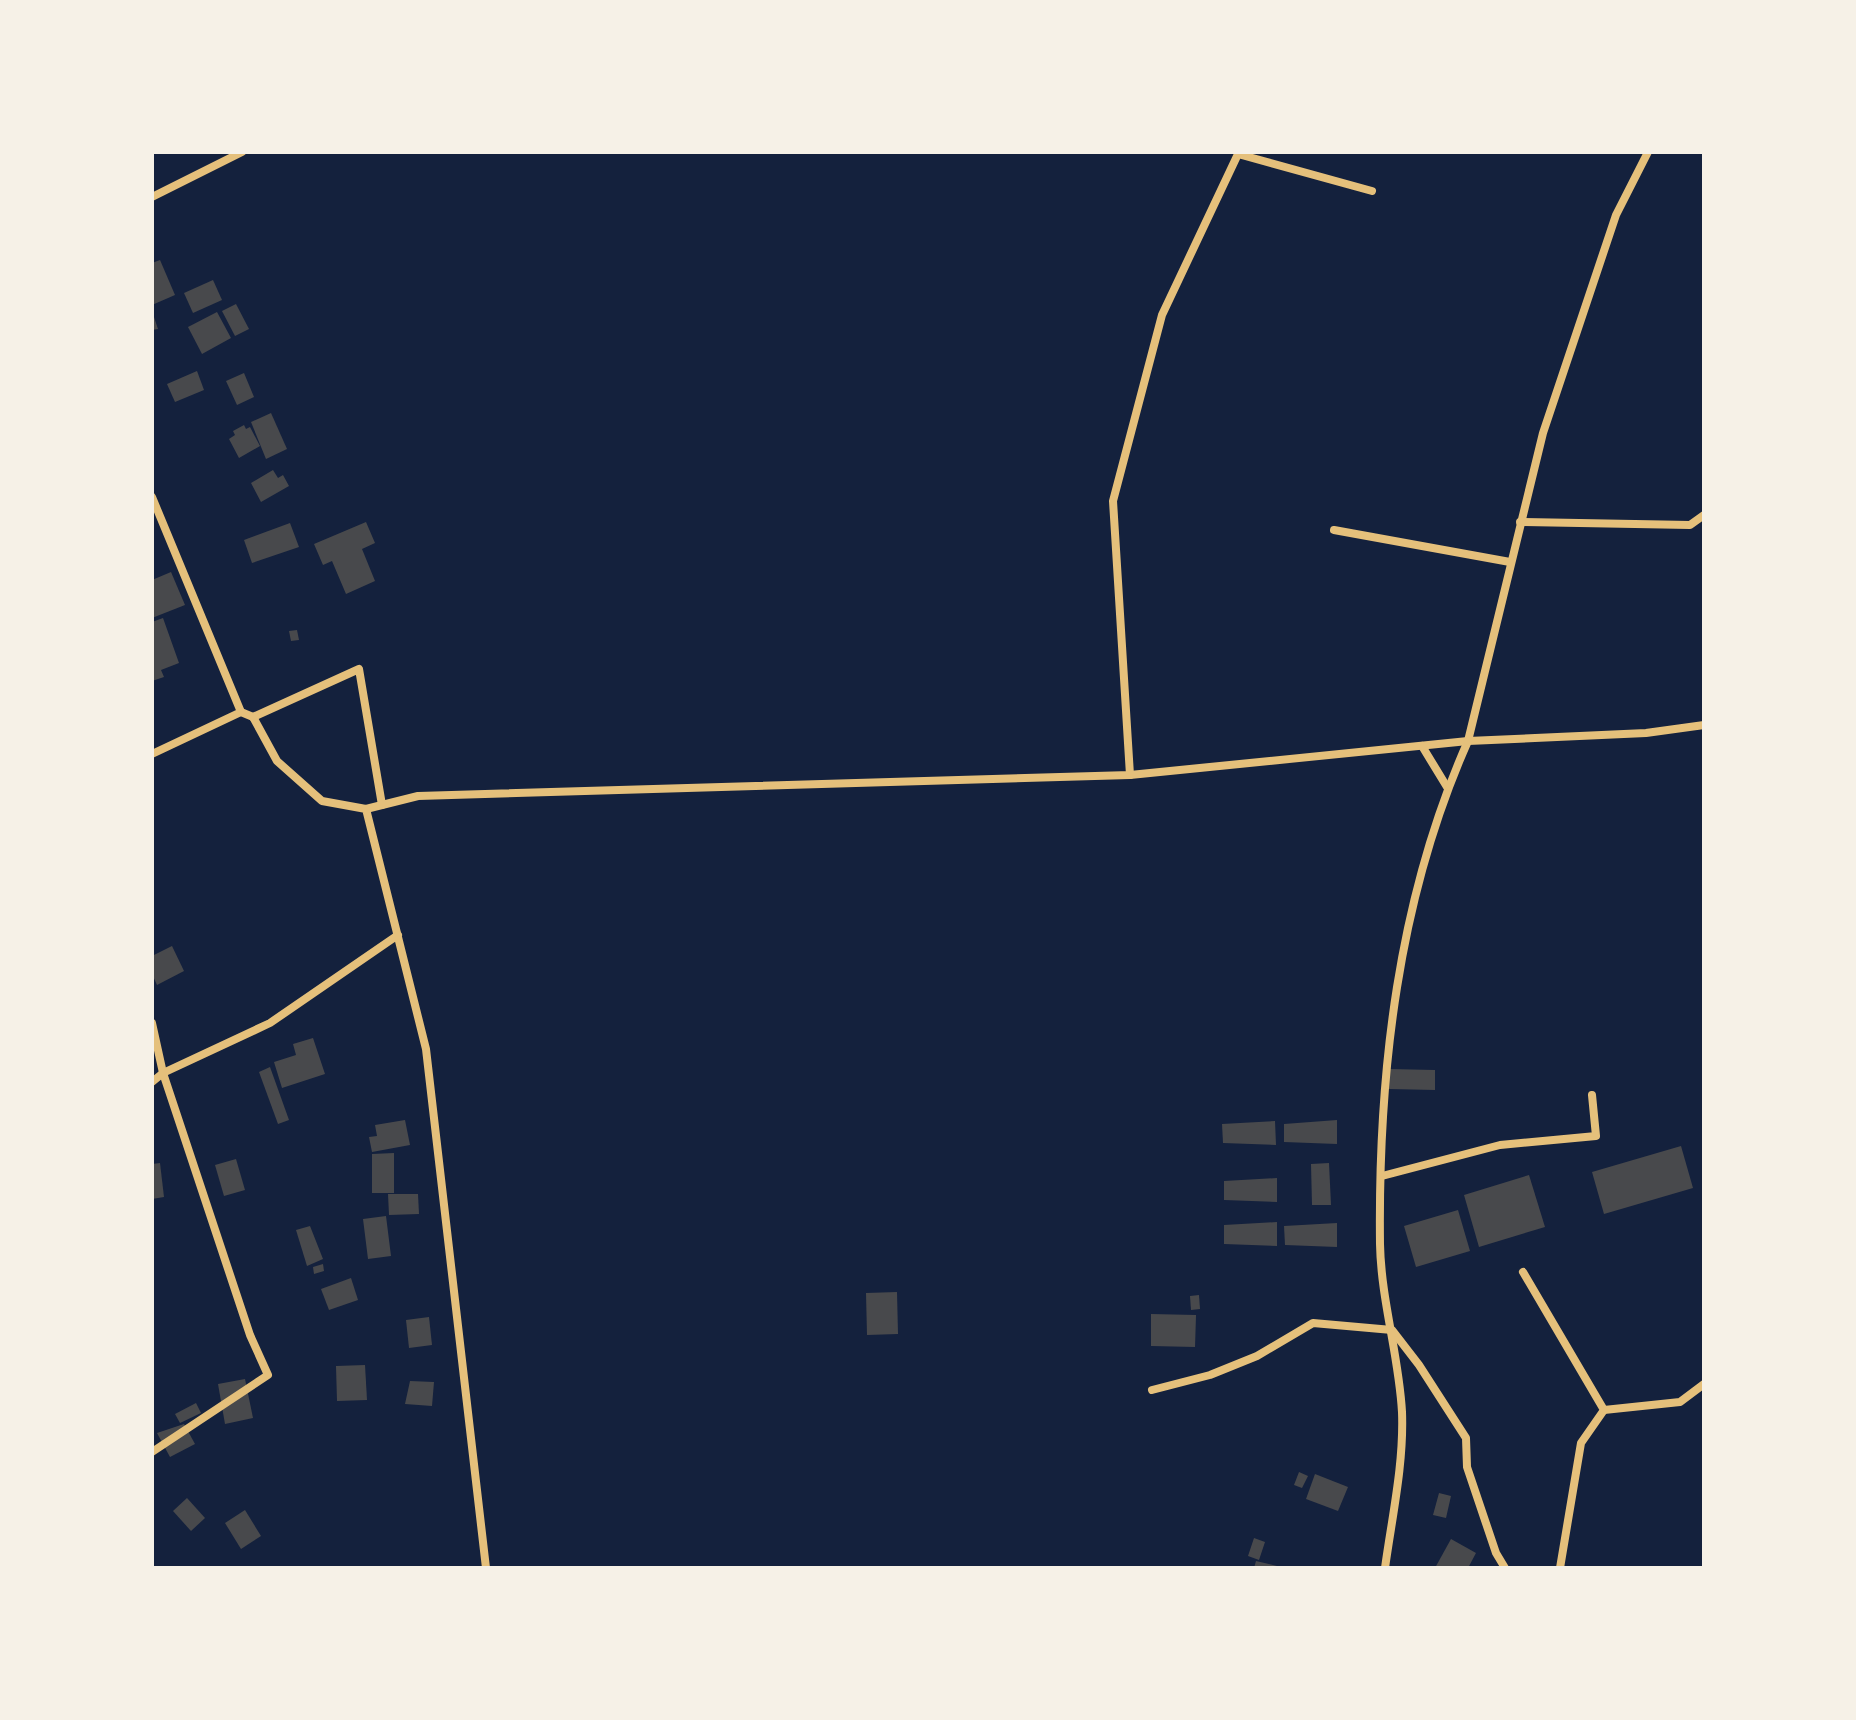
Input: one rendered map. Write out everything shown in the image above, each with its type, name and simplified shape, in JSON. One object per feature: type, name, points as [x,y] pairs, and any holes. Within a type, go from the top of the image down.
[{"type":"street","points":[[152,197],[242,152]]},
{"type":"street","points":[[1385,1568],[1403,1447],[1392,1330],[1380,1247],[1386,1060],[1403,940],[1447,787],[1468,741],[1543,433],[1611,229],[1648,152]]},
{"type":"street","points":[[1130,775],[1113,501],[1162,315],[1238,154],[1372,191]]},
{"type":"street","points":[[152,497],[241,712],[253,717],[277,761],[322,801],[366,809],[418,796],[1130,775],[1468,741],[1646,733],[1704,725]]},
{"type":"street","points":[[1520,522],[1690,525],[1704,515]]},
{"type":"street","points":[[1334,530],[1510,562]]},
{"type":"street","points":[[253,717],[359,669],[382,805]]},
{"type":"street","points":[[152,754],[241,712]]},
{"type":"street","points":[[1422,746],[1447,787]]},
{"type":"street","points":[[366,809],[426,1049],[486,1568]]},
{"type":"street","points":[[152,1082],[163,1073],[270,1023],[398,935]]},
{"type":"street","points":[[152,1023],[163,1073],[250,1335],[268,1375],[152,1452]]},
{"type":"street","points":[[1382,1176],[1500,1145],[1596,1136],[1592,1095]]},
{"type":"street","points":[[1523,1272],[1604,1410]]},
{"type":"street","points":[[1152,1390],[1210,1375],[1257,1356],[1313,1323],[1392,1330],[1419,1365],[1466,1438],[1467,1467],[1505,1568]]},
{"type":"street","points":[[1560,1568],[1581,1443],[1604,1410],[1680,1402],[1704,1384]]},
{"type":"building","points":[[160,260],[175,295],[152,305],[152,263]]},
{"type":"building","points":[[213,280],[222,300],[193,313],[184,293]]},
{"type":"building","points":[[236,304],[249,329],[235,336],[222,311]]},
{"type":"building","points":[[152,311],[158,329],[152,330]]},
{"type":"building","points":[[217,312],[231,338],[202,354],[188,327]]},
{"type":"building","points":[[197,371],[204,390],[175,402],[167,384]]},
{"type":"building","points":[[244,373],[254,397],[237,405],[226,381]]},
{"type":"building","points":[[271,413],[287,449],[266,459],[251,422]]},
{"type":"building","points":[[244,425],[246,429],[250,427],[260,446],[239,458],[229,439],[235,435],[233,431]]},
{"type":"building","points":[[273,470],[278,478],[283,475],[289,486],[261,502],[251,483]]},
{"type":"building","points":[[366,522],[375,543],[362,549],[375,581],[346,594],[332,561],[323,565],[314,544]]},
{"type":"building","points":[[290,523],[299,547],[252,563],[244,540]]},
{"type":"building","points":[[171,572],[185,605],[152,618],[152,580]]},
{"type":"building","points":[[163,618],[179,663],[161,670],[164,677],[152,681],[152,622]]},
{"type":"building","points":[[297,630],[299,640],[291,641],[289,631]]},
{"type":"building","points":[[172,946],[184,971],[157,985],[152,974],[152,956]]},
{"type":"building","points":[[313,1038],[325,1074],[282,1088],[274,1062],[296,1055],[293,1044]]},
{"type":"building","points":[[270,1067],[289,1120],[278,1124],[259,1072]]},
{"type":"building","points":[[1389,1069],[1435,1070],[1435,1090],[1389,1089]]},
{"type":"building","points":[[405,1120],[410,1145],[372,1152],[369,1137],[377,1136],[375,1125]]},
{"type":"building","points":[[1337,1120],[1337,1144],[1284,1142],[1284,1124]]},
{"type":"building","points":[[1275,1121],[1276,1145],[1223,1143],[1222,1124]]},
{"type":"building","points":[[1681,1146],[1693,1188],[1604,1214],[1592,1172]]},
{"type":"building","points":[[394,1153],[394,1193],[372,1193],[372,1154]]},
{"type":"building","points":[[236,1159],[245,1190],[224,1196],[215,1165]]},
{"type":"building","points":[[160,1163],[164,1197],[152,1199],[152,1164]]},
{"type":"building","points":[[1329,1163],[1331,1205],[1312,1205],[1311,1164]]},
{"type":"building","points":[[1529,1175],[1545,1227],[1479,1247],[1464,1195]]},
{"type":"building","points":[[1277,1178],[1277,1202],[1224,1200],[1224,1181]]},
{"type":"building","points":[[388,1194],[418,1194],[419,1214],[389,1215]]},
{"type":"building","points":[[1458,1210],[1470,1251],[1416,1267],[1404,1226]]},
{"type":"building","points":[[386,1216],[391,1256],[368,1259],[363,1219]]},
{"type":"building","points":[[1277,1222],[1277,1246],[1224,1244],[1224,1225]]},
{"type":"building","points":[[1337,1223],[1337,1247],[1285,1245],[1284,1226]]},
{"type":"building","points":[[310,1226],[323,1259],[307,1266],[296,1230]]},
{"type":"building","points":[[323,1264],[324,1271],[314,1274],[313,1267]]},
{"type":"building","points":[[351,1278],[358,1300],[329,1310],[321,1289]]},
{"type":"building","points":[[897,1292],[898,1334],[867,1335],[866,1293]]},
{"type":"building","points":[[1199,1295],[1200,1309],[1191,1310],[1190,1296]]},
{"type":"building","points":[[1151,1314],[1196,1315],[1195,1347],[1151,1346]]},
{"type":"building","points":[[429,1317],[432,1345],[409,1348],[406,1320]]},
{"type":"building","points":[[365,1365],[367,1400],[337,1401],[336,1366]]},
{"type":"building","points":[[245,1379],[253,1418],[225,1424],[218,1384]]},
{"type":"building","points":[[410,1381],[434,1382],[432,1406],[405,1404]]},
{"type":"building","points":[[196,1403],[201,1413],[180,1423],[175,1414]]},
{"type":"building","points":[[184,1424],[195,1444],[170,1457],[157,1433]]},
{"type":"building","points":[[1299,1472],[1308,1476],[1302,1488],[1294,1485]]},
{"type":"building","points":[[1315,1474],[1348,1487],[1338,1511],[1306,1499]]},
{"type":"building","points":[[1439,1493],[1451,1496],[1446,1518],[1433,1515]]},
{"type":"building","points":[[187,1498],[205,1518],[191,1531],[173,1511]]},
{"type":"building","points":[[245,1510],[261,1536],[241,1549],[225,1523]]},
{"type":"building","points":[[1254,1538],[1265,1542],[1259,1560],[1248,1556]]},
{"type":"building","points":[[1451,1539],[1476,1553],[1468,1568],[1435,1568]]},
{"type":"building","points":[[1256,1561],[1281,1567],[1281,1568],[1254,1568]]}]
